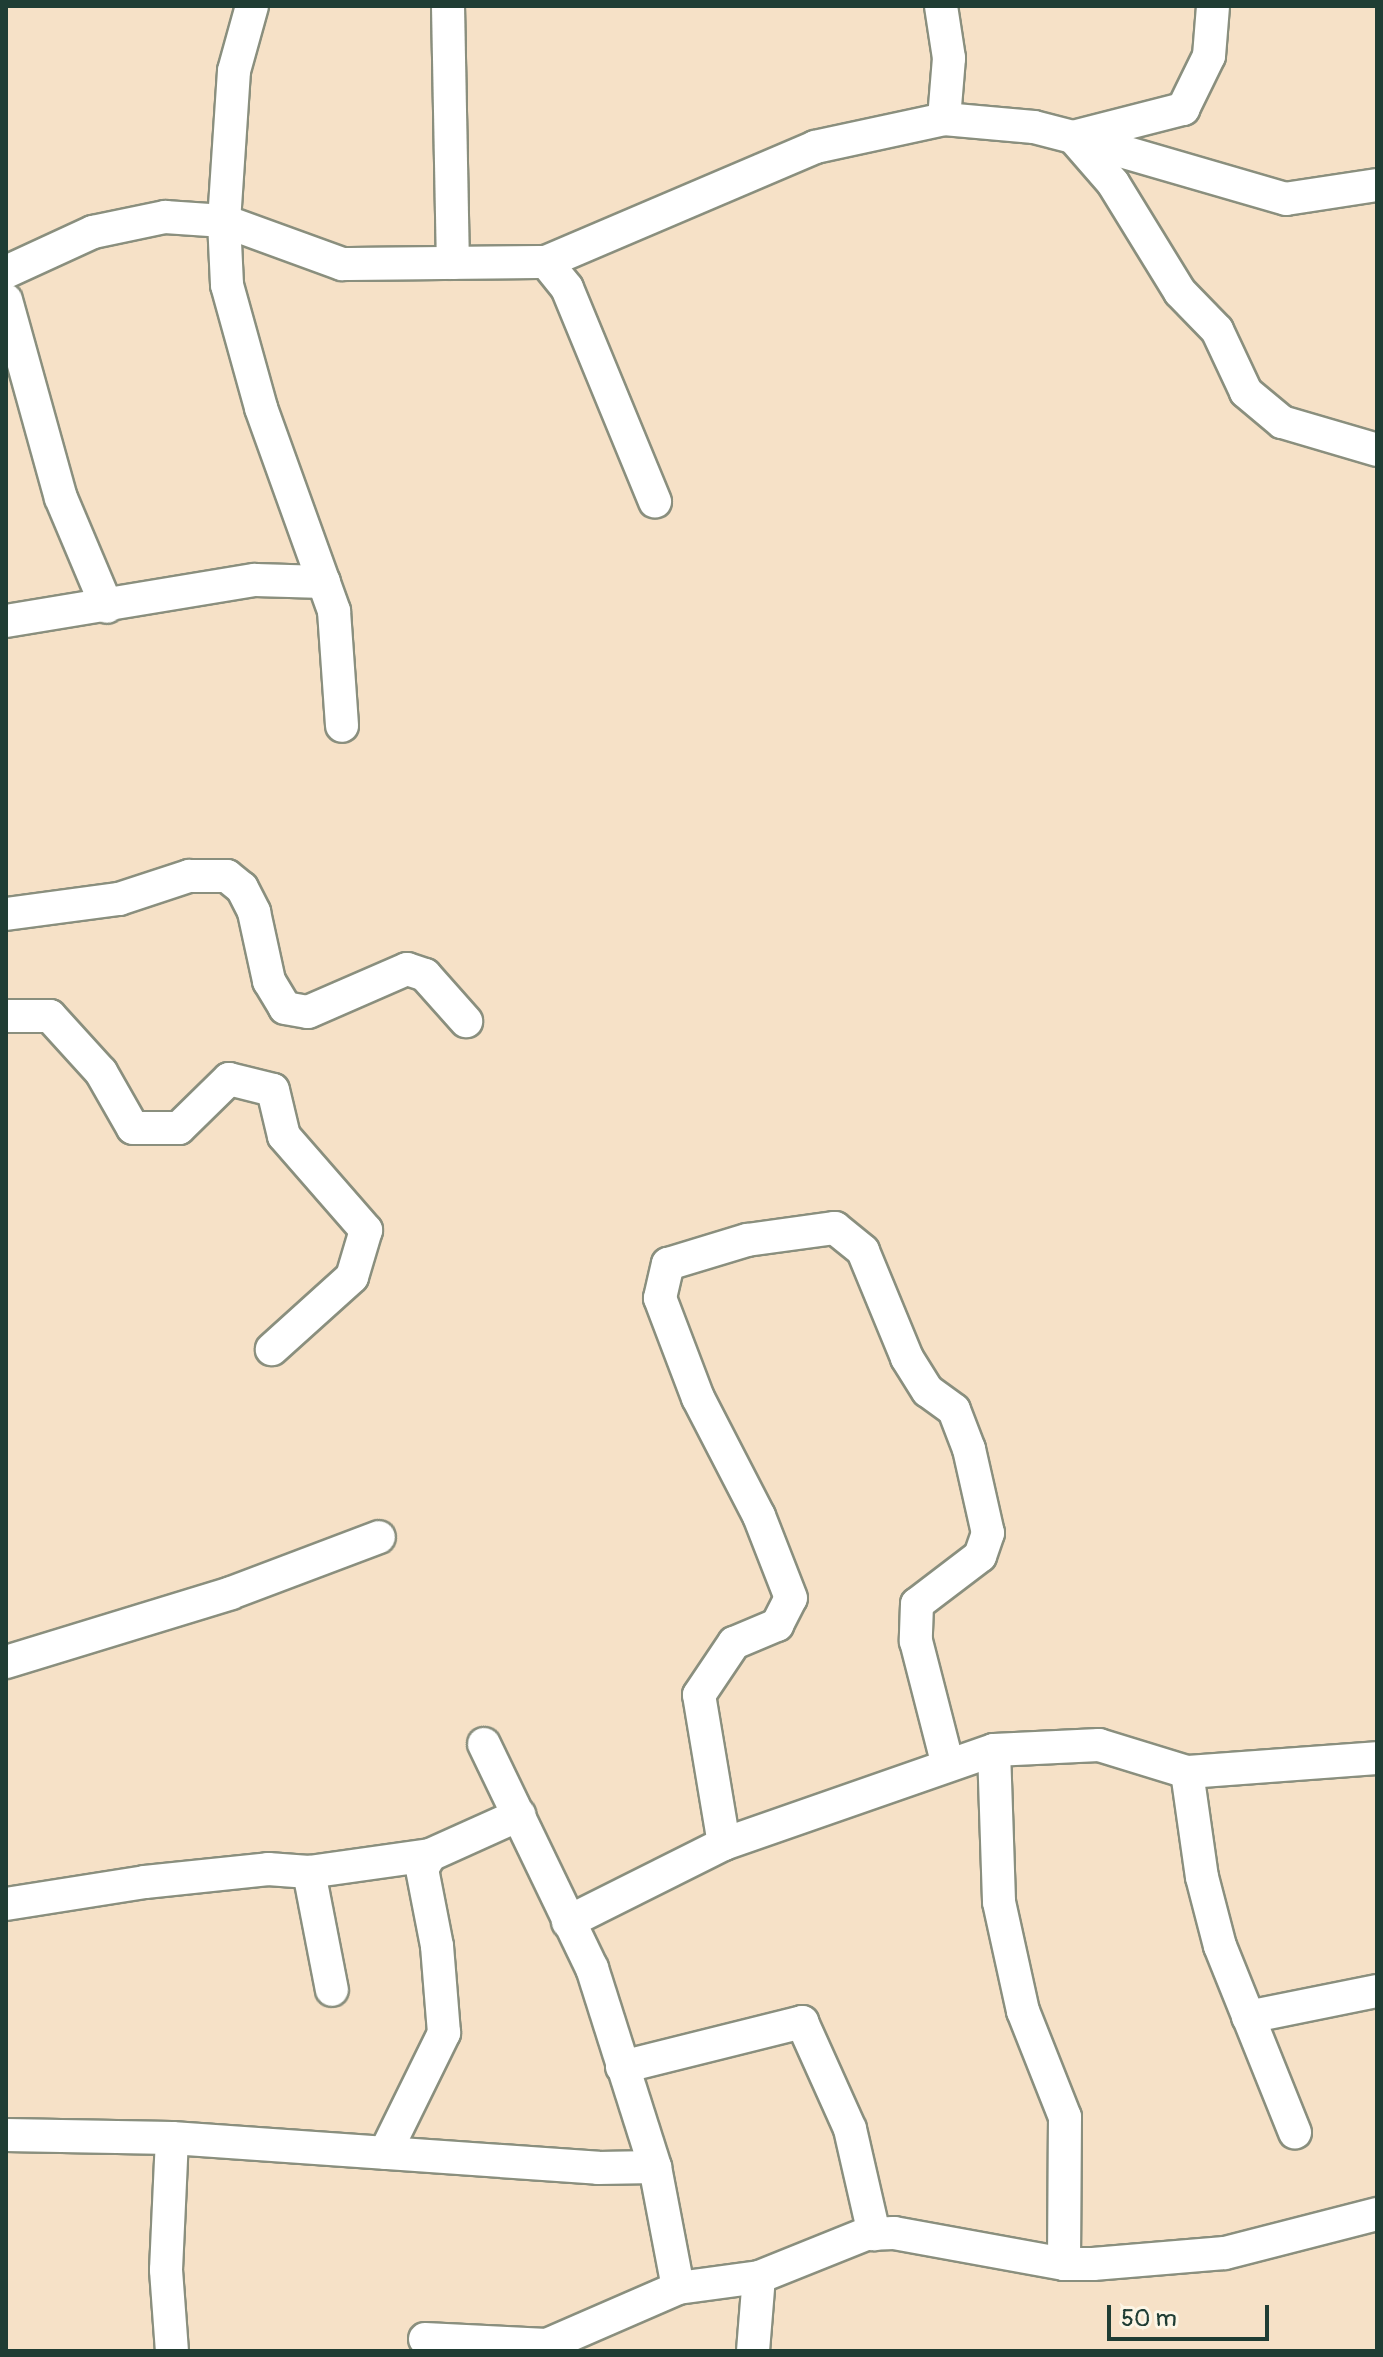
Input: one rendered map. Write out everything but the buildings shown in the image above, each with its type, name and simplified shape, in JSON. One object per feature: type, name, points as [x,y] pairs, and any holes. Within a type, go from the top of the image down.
[{"type":"street","points":[[252,6],[234,71],[224,221],[227,285],[261,408],[334,611],[342,726]]},
{"type":"street","points":[[448,6],[453,263]]},
{"type":"street","points":[[941,6],[949,58],[944,119]]},
{"type":"street","points":[[1073,137],[1183,109],[1209,56],[1213,6]]},
{"type":"street","points":[[6,272],[93,232],[165,217],[224,221],[342,264],[546,262],[815,147],[944,119],[1034,127],[1286,199],[1377,185]]},
{"type":"street","points":[[1073,137],[1113,183],[1180,292],[1217,330],[1246,392],[1282,422],[1377,450]]},
{"type":"street","points":[[546,262],[567,288],[627,423],[655,502]]},
{"type":"street","points":[[6,300],[61,498],[107,607]]},
{"type":"street","points":[[6,621],[107,607],[255,580],[324,582]]},
{"type":"street","points":[[6,914],[119,899],[189,876],[227,876],[242,888],[254,912],[269,981],[285,1008],[308,1012],[407,969],[425,975],[466,1021]]},
{"type":"street","points":[[6,1016],[50,1016],[101,1072],[133,1128],[179,1128],[229,1079],[273,1090],[284,1136],[366,1230],[352,1277],[272,1349]]},
{"type":"street","points":[[724,1844],[699,1695],[734,1643],[777,1625],[791,1598],[759,1516],[698,1398],[660,1298],[668,1264],[747,1240],[835,1228],[863,1251],[907,1358],[928,1391],[954,1410],[969,1449],[988,1533],[980,1556],[917,1604],[916,1641],[947,1762]]},
{"type":"street","points":[[6,1662],[231,1593],[379,1537]]},
{"type":"street","points":[[484,1744],[592,1968],[655,2167],[678,2288]]},
{"type":"street","points":[[568,1922],[724,1844],[947,1762],[994,1750],[1099,1745],[1187,1772],[1377,1758]]},
{"type":"street","points":[[994,1750],[999,1902],[1023,2011],[1065,2117],[1064,2264]]},
{"type":"street","points":[[1187,1772],[1206,1891],[1248,2017],[1295,2133]]},
{"type":"street","points":[[6,1904],[244,1870],[309,1872],[430,1855],[519,1815]]},
{"type":"street","points":[[385,2153],[444,2033],[437,1946],[422,1869],[430,1855]]},
{"type":"street","points":[[309,1872],[332,1990]]},
{"type":"street","points":[[1248,2017],[1377,1991]]},
{"type":"street","points":[[622,2067],[802,2022],[850,2129],[874,2234]]},
{"type":"street","points":[[6,2135],[172,2138],[655,2167]]},
{"type":"street","points":[[172,2138],[166,2270],[172,2351]]},
{"type":"street","points":[[425,2339],[547,2345],[678,2288],[759,2277],[837,2243],[874,2234],[1064,2264],[1225,2253],[1377,2214]]},
{"type":"street","points":[[753,2351],[759,2277]]}]
